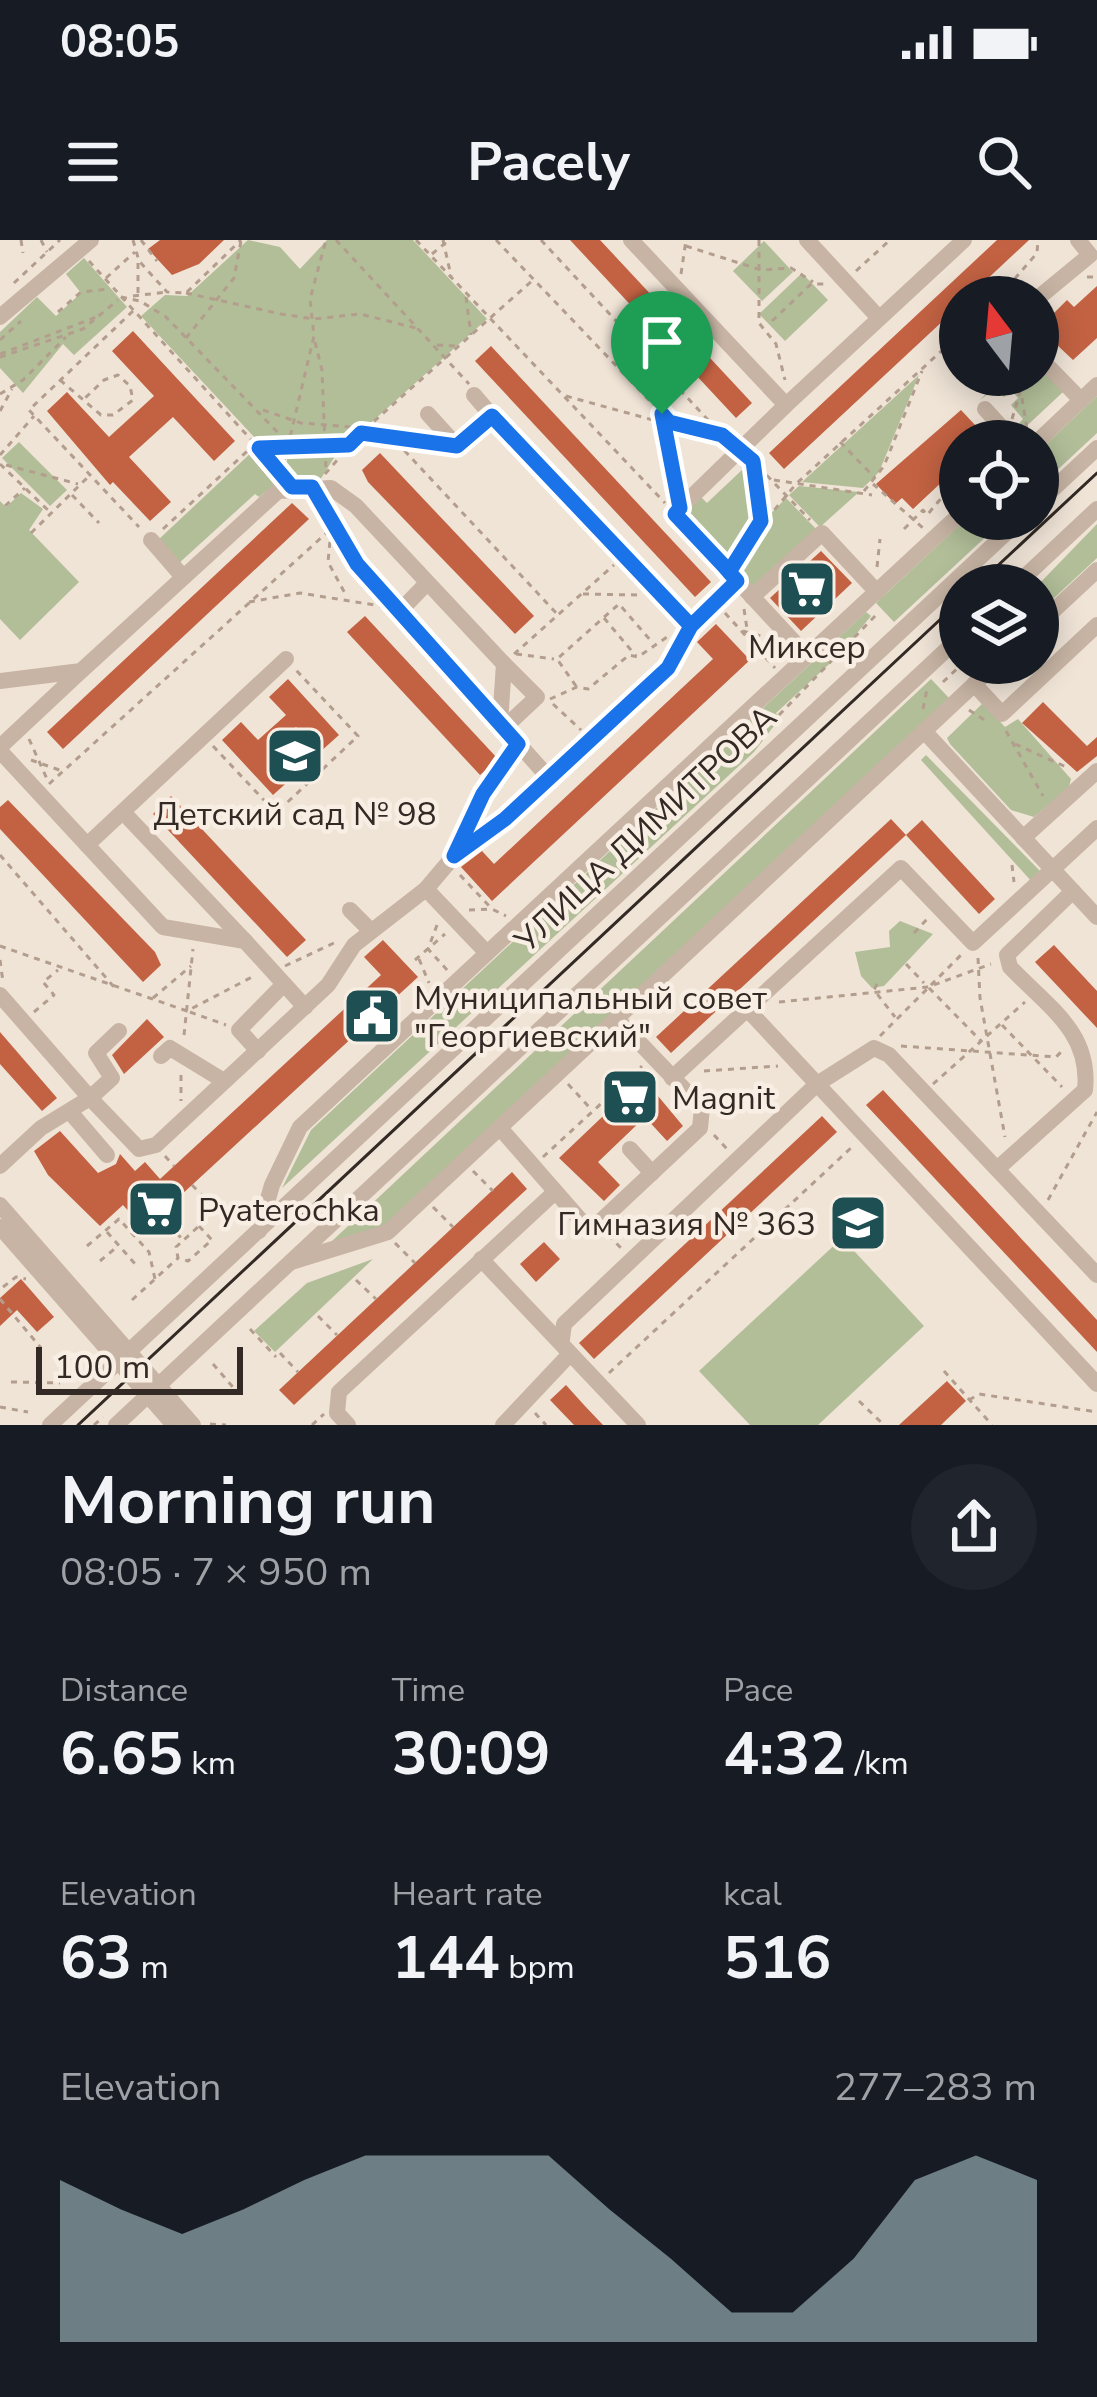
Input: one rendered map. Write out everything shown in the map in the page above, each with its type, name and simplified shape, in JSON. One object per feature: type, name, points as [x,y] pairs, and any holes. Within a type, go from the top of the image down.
[{"type":"street","points":[[631,240],[788,402]]},
{"type":"street","points":[[807,240],[879,318]]},
{"type":"street","points":[[1059,281],[1090,255],[1078,240]]},
{"type":"street","points":[[807,656],[677,511],[747,456],[788,402],[963,241]]},
{"type":"street","points":[[0,317],[82,243]]},
{"type":"street","points":[[1051,262],[1064,277]]},
{"type":"street","points":[[1059,377],[1081,400]]},
{"type":"street","points":[[1053,420],[1097,385]]},
{"type":"street","points":[[474,395],[691,626]]},
{"type":"street","points":[[985,409],[1000,420]]},
{"type":"street","points":[[428,414],[457,446],[492,416]]},
{"type":"street","points":[[1059,483],[1097,448]]},
{"type":"street","points":[[245,941],[163,927],[0,749],[286,479],[319,482],[348,498],[427,584],[541,694],[502,726]]},
{"type":"street","points":[[1038,564],[1097,509]]},
{"type":"street","points":[[752,597],[822,532],[874,591]]},
{"type":"street","name":"УЛИЦА ДИМИТРОВА","points":[[259,1231],[272,1185],[301,1127],[939,533]]},
{"type":"street","points":[[151,540],[183,577]]},
{"type":"street","name":"УЛИЦА ДИМИТРОВА","points":[[50,1425],[999,540]]},
{"type":"street","points":[[1059,605],[1097,570]]},
{"type":"street","points":[[0,994],[130,1142],[148,1150],[305,1007],[370,930],[426,889],[454,856],[549,778],[668,668],[691,626],[716,603],[733,576]]},
{"type":"street","points":[[427,584],[400,611],[408,626],[549,778]]},
{"type":"street","points":[[290,1262],[388,1232],[923,725],[974,684],[1002,714],[1097,625]]},
{"type":"street","points":[[116,1425],[939,657]]},
{"type":"street","points":[[87,845],[286,658]]},
{"type":"street","points":[[502,726],[509,659]]},
{"type":"street","points":[[0,681],[80,671]]},
{"type":"street","points":[[923,725],[1097,917]]},
{"type":"street","points":[[1023,838],[1097,771]]},
{"type":"street","points":[[123,812],[282,976],[305,1007]]},
{"type":"street","points":[[675,1076],[901,868],[976,941],[1097,828]]},
{"type":"street","points":[[426,889],[487,953]]},
{"type":"street","points":[[998,1168],[1085,1098],[1089,1059],[1077,1037],[1010,967],[1007,956],[1073,891]]},
{"type":"street","points":[[350,910],[370,930]]},
{"type":"street","points":[[258,1051],[239,1030],[282,976]]},
{"type":"street","points":[[748,1010],[1097,1384]]},
{"type":"street","points":[[500,1127],[590,1231],[598,1224],[700,1128],[701,1121],[701,1108],[675,1076],[616,1018]]},
{"type":"street","points":[[0,1166],[40,1128],[71,1113],[112,1078],[96,1053],[119,1031]]},
{"type":"street","points":[[160,1056],[170,1048],[224,1082]]},
{"type":"street","points":[[503,1425],[527,1403],[565,1348],[564,1324],[817,1084],[878,1049],[1097,1274]]},
{"type":"street","points":[[71,1113],[107,1155]]},
{"type":"street","points":[[630,1149],[652,1173]]},
{"type":"street","points":[[348,1425],[337,1413],[339,1392],[555,1192]]},
{"type":"street","points":[[0,1205],[153,1390],[174,1425]]},
{"type":"street","points":[[0,1227],[124,1357]]},
{"type":"street","points":[[481,1259],[638,1425]]},
{"type":"street","points":[[153,1390],[198,1423]]},
{"type":"path","points":[[21,240],[23,253]]},
{"type":"path","points":[[0,297],[60,240]]},
{"type":"path","points":[[134,240],[139,296]]},
{"type":"path","points":[[141,240],[157,262]]},
{"type":"path","points":[[186,292],[242,240]]},
{"type":"path","points":[[185,341],[240,266],[242,240]]},
{"type":"path","points":[[326,240],[310,299],[322,370],[324,447],[319,482],[332,528],[328,562],[336,584],[351,600]]},
{"type":"path","points":[[336,240],[436,344],[474,395]]},
{"type":"path","points":[[416,240],[677,511]]},
{"type":"path","points":[[496,240],[665,419],[677,511]]},
{"type":"path","points":[[542,240],[722,435],[822,532]]},
{"type":"path","points":[[759,240],[759,323],[776,344],[788,402]]},
{"type":"path","points":[[673,284],[682,272],[686,243],[760,270],[791,268],[814,283],[846,281],[890,240]]},
{"type":"path","points":[[1017,276],[1037,253],[1038,240]]},
{"type":"path","points":[[430,255],[445,242],[452,278]]},
{"type":"path","points":[[82,243],[104,279],[286,479]]},
{"type":"path","points":[[104,279],[136,251]]},
{"type":"path","points":[[139,262],[167,292]]},
{"type":"path","points":[[319,482],[361,433],[534,279]]},
{"type":"path","points":[[772,321],[814,283]]},
{"type":"path","points":[[58,312],[81,292],[113,289]]},
{"type":"path","points":[[150,306],[167,292]]},
{"type":"path","points":[[0,411],[13,388],[68,335],[121,297],[186,292],[314,319],[360,314],[420,329]]},
{"type":"path","points":[[466,293],[471,337]]},
{"type":"path","points":[[121,297],[150,306],[259,409],[284,435],[288,448]]},
{"type":"path","points":[[133,310],[29,410],[151,540],[257,446],[349,445]]},
{"type":"path","points":[[0,356],[105,312]]},
{"type":"path","points":[[479,330],[497,325]]},
{"type":"path","points":[[0,356],[68,335]]},
{"type":"path","points":[[286,479],[291,420],[314,336]]},
{"type":"path","points":[[436,344],[461,346]]},
{"type":"path","points":[[733,576],[761,521],[939,353]]},
{"type":"path","points":[[864,491],[902,428],[922,369]]},
{"type":"path","points":[[58,379],[101,416],[113,415],[133,400],[130,386],[118,375],[104,380],[84,399]]},
{"type":"path","points":[[0,394],[13,388]]},
{"type":"path","points":[[564,396],[722,435]]},
{"type":"path","points":[[1018,406],[1022,397]]},
{"type":"path","points":[[1022,397],[1024,420]]},
{"type":"path","points":[[259,409],[291,420],[367,428]]},
{"type":"path","points":[[0,455],[34,416]]},
{"type":"path","points":[[361,433],[388,433],[457,446]]},
{"type":"path","points":[[388,433],[558,615]]},
{"type":"path","points":[[840,442],[925,529]]},
{"type":"path","points":[[747,456],[761,521]]},
{"type":"path","points":[[3,465],[80,485]]},
{"type":"path","points":[[3,465],[50,512]]},
{"type":"path","points":[[31,532],[89,476]]},
{"type":"path","points":[[772,480],[872,495]]},
{"type":"path","points":[[5,506],[25,488]]},
{"type":"path","points":[[70,494],[98,523]]},
{"type":"path","points":[[904,529],[923,510],[927,515],[938,505],[934,500],[939,495]]},
{"type":"path","points":[[40,792],[332,528]]},
{"type":"path","points":[[332,528],[400,611]]},
{"type":"path","points":[[880,539],[874,591],[878,614],[890,626]]},
{"type":"path","points":[[509,659],[623,556]]},
{"type":"path","points":[[249,602],[300,593],[400,611]]},
{"type":"path","points":[[581,594],[652,595]]},
{"type":"path","points":[[716,603],[776,669]]},
{"type":"path","points":[[509,659],[557,659],[619,604],[652,643],[638,657]]},
{"type":"path","points":[[779,715],[878,614]]},
{"type":"path","points":[[604,618],[638,657]]},
{"type":"path","points":[[541,694],[588,689],[629,655],[638,657]]},
{"type":"path","points":[[203,736],[276,813],[358,736],[286,658]]},
{"type":"path","points":[[557,659],[577,687]]},
{"type":"path","points":[[935,675],[939,678]]},
{"type":"path","points":[[923,725],[929,683]]},
{"type":"path","points":[[945,684],[954,694]]},
{"type":"path","points":[[541,694],[591,739]]},
{"type":"path","points":[[1002,714],[1013,743],[1054,810]]},
{"type":"path","points":[[20,728],[44,765],[48,785]]},
{"type":"path","points":[[1013,743],[1066,767]]},
{"type":"path","points":[[509,917],[492,909],[454,868],[454,856],[483,794],[518,744]]},
{"type":"path","points":[[22,758],[63,772]]},
{"type":"path","points":[[0,855],[115,988]]},
{"type":"path","points":[[428,949],[443,907]]},
{"type":"path","points":[[914,933],[939,908]]},
{"type":"path","points":[[431,989],[417,959],[458,922]]},
{"type":"path","points":[[282,976],[351,934]]},
{"type":"path","points":[[183,1038],[194,940]]},
{"type":"path","points":[[976,941],[989,1049],[1007,1148],[1013,1155]]},
{"type":"path","points":[[878,1049],[926,985],[976,941]]},
{"type":"path","points":[[0,946],[239,1030]]},
{"type":"path","points":[[428,949],[449,972]]},
{"type":"path","points":[[748,1010],[875,987],[926,985],[977,971],[1007,956]]},
{"type":"path","points":[[0,960],[2,975]]},
{"type":"path","points":[[906,964],[989,1049]]},
{"type":"path","points":[[151,999],[191,965]]},
{"type":"path","points":[[23,1021],[54,995],[43,982],[59,969]]},
{"type":"path","points":[[187,1011],[264,970]]},
{"type":"path","points":[[875,987],[896,1019]]},
{"type":"path","points":[[924,1092],[1035,993]]},
{"type":"path","points":[[1001,1024],[1085,1098]]},
{"type":"path","points":[[878,1049],[974,1048],[1056,1057],[1077,1037]]},
{"type":"path","points":[[533,1166],[652,1056]]},
{"type":"path","points":[[181,1061],[181,1113]]},
{"type":"path","points":[[675,1076],[798,1064]]},
{"type":"path","points":[[567,1083],[593,1111]]},
{"type":"path","points":[[1040,1214],[1097,1112]]},
{"type":"path","points":[[701,1121],[736,1160]]},
{"type":"path","points":[[599,1383],[865,1135]]},
{"type":"path","points":[[472,1170],[493,1191]]},
{"type":"path","points":[[192,1185],[206,1199]]},
{"type":"path","points":[[433,1207],[453,1227]]},
{"type":"path","points":[[87,1246],[119,1220],[149,1252],[155,1279]]},
{"type":"path","points":[[598,1224],[632,1259]]},
{"type":"path","points":[[134,1236],[148,1225],[173,1229],[184,1240]]},
{"type":"path","points":[[199,1226],[212,1240],[188,1261],[178,1258],[176,1247],[199,1226]]},
{"type":"path","points":[[106,1230],[136,1264]]},
{"type":"path","points":[[394,1243],[415,1263]]},
{"type":"path","points":[[100,1261],[119,1245]]},
{"type":"path","points":[[132,1300],[178,1258]]},
{"type":"path","points":[[356,1280],[376,1299]]},
{"type":"path","points":[[0,1299],[41,1348]]},
{"type":"path","points":[[318,1316],[337,1335]]},
{"type":"path","points":[[250,1329],[298,1372]]},
{"type":"path","points":[[213,1364],[238,1393]]},
{"type":"path","points":[[944,1371],[992,1425]]},
{"type":"path","points":[[11,1382],[60,1383]]},
{"type":"path","points":[[969,1400],[979,1394],[1097,1412]]},
{"type":"path","points":[[859,1401],[884,1425]]},
{"type":"path","points":[[527,1403],[546,1425]]},
{"type":"path","points":[[0,1407],[28,1412]]},
{"type":"path","points":[[198,1423],[226,1425]]},
{"type":"green space","points":[[248,240],[280,247],[300,269],[327,240],[413,240],[487,319],[337,453],[320,480],[294,478],[285,470],[290,447],[256,439],[141,316],[165,295],[187,296]]},
{"type":"green space","points":[[764,241],[793,272],[762,301],[733,271]]},
{"type":"green space","points":[[84,258],[127,307],[74,355],[63,344],[23,393],[0,368],[0,332],[37,297],[56,316],[81,293],[66,274]]},
{"type":"green space","points":[[802,273],[828,300],[785,341],[759,314]]},
{"type":"green space","points":[[919,375],[879,472],[863,488],[802,482]]},
{"type":"green space","points":[[1059,396],[1033,420],[1022,420],[1011,405],[1018,398]]},
{"type":"green space","points":[[1097,396],[1097,433],[1059,468],[1059,432]]},
{"type":"green space","points":[[19,442],[67,490],[50,506],[2,458]]},
{"type":"green space","points":[[254,450],[280,480],[259,497],[255,494],[178,564],[157,541]]},
{"type":"green space","points":[[743,455],[751,462],[758,519],[729,566],[686,517],[699,495],[707,503],[743,469],[736,460]]},
{"type":"green space","points":[[799,486],[859,492],[820,527],[789,495]]},
{"type":"green space","points":[[21,493],[43,509],[29,530],[79,582],[20,640],[0,619],[0,501],[6,507]]},
{"type":"green space","points":[[786,498],[817,530],[754,589],[732,570],[755,530]]},
{"type":"green space","points":[[1097,524],[1097,558],[1059,593],[1058,564]]},
{"type":"green space","points":[[944,540],[982,540],[957,564],[939,564],[939,580],[894,622],[876,603]]},
{"type":"green space","points":[[866,612],[871,616],[839,655],[776,713],[780,718],[754,752],[282,1188],[311,1130]]},
{"type":"green space","points":[[931,679],[949,698],[383,1227],[331,1242]]},
{"type":"green space","points":[[983,703],[1005,727],[1018,719],[1071,779],[1069,787],[1034,817],[1011,810],[947,738]]},
{"type":"green space","points":[[926,755],[1041,872],[1033,883],[921,760]]},
{"type":"green space","points":[[900,921],[933,934],[884,986],[872,988],[861,976],[855,952],[890,947],[889,931]]},
{"type":"green space","points":[[842,1238],[924,1326],[818,1425],[750,1425],[699,1371]]},
{"type":"green space","points":[[373,1259],[275,1352],[254,1331],[307,1283]]},
{"type":"building","points":[[160,240],[224,240],[199,264],[172,275],[148,249]]},
{"type":"building","points":[[570,240],[600,240],[752,403],[736,418]]},
{"type":"building","points":[[997,240],[1029,240],[990,276],[958,276]]},
{"type":"building","points":[[1097,286],[1097,338],[1073,360],[1059,347],[1059,308],[1067,300],[1074,307]]},
{"type":"building","points":[[939,294],[939,325],[784,469],[769,453]]},
{"type":"building","points":[[133,331],[235,441],[214,461],[173,417],[129,457],[171,502],[150,521],[113,482],[110,485],[47,411],[67,392],[109,437],[154,396],[112,351]]},
{"type":"building","points":[[491,346],[711,582],[695,597],[475,361]]},
{"type":"building","points":[[961,410],[970,420],[950,420]]},
{"type":"building","points":[[939,429],[939,485],[913,509],[902,498],[895,504],[876,484]]},
{"type":"building","points":[[380,453],[534,616],[515,634],[368,482],[362,470]]},
{"type":"building","points":[[292,503],[309,519],[63,749],[47,732]]},
{"type":"building","name":"Миксер","points":[[821,551],[852,583],[801,631],[770,598]]},
{"type":"building","points":[[365,616],[498,759],[480,775],[347,632]]},
{"type":"building","points":[[716,624],[750,660],[492,901],[461,867],[482,851],[494,864],[713,659],[697,642]]},
{"type":"building","points":[[288,679],[339,735],[320,752],[296,727],[268,752],[292,778],[273,795],[222,740],[241,722],[258,740],[286,715],[269,697]]},
{"type":"building","points":[[1043,702],[1087,746],[1097,737],[1097,756],[1077,772],[1022,723]]},
{"type":"building","points":[[171,796],[306,940],[287,957],[153,814]]},
{"type":"building","points":[[8,800],[155,952],[161,965],[143,982],[0,829],[0,807]]},
{"type":"building","points":[[891,819],[906,835],[671,1053],[656,1037]]},
{"type":"building","points":[[922,820],[995,899],[979,914],[906,835]]},
{"type":"building","points":[[383,940],[418,977],[154,1220],[142,1226],[123,1205],[100,1226],[48,1175],[34,1151],[60,1131],[98,1173],[116,1164],[120,1154],[135,1171],[145,1162],[160,1179],[381,975],[364,957]]},
{"type":"building","points":[[1054,945],[1097,991],[1097,1028],[1035,962]]},
{"type":"building","points":[[147,1019],[164,1037],[124,1074],[112,1055]]},
{"type":"building","points":[[0,1032],[57,1098],[42,1111],[0,1064]]},
{"type":"building","points":[[643,1078],[683,1126],[667,1141],[645,1117],[598,1162],[620,1185],[604,1201],[559,1158]]},
{"type":"building","points":[[883,1090],[1097,1320],[1097,1352],[866,1105]]},
{"type":"building","points":[[822,1116],[837,1132],[594,1359],[579,1343]]},
{"type":"building","points":[[512,1172],[527,1189],[294,1405],[279,1390]]},
{"type":"building","points":[[544,1242],[560,1259],[536,1282],[520,1264]]},
{"type":"building","points":[[21,1279],[54,1317],[37,1332],[17,1310],[0,1326],[0,1298]]},
{"type":"building","points":[[947,1381],[966,1401],[941,1425],[899,1425]]},
{"type":"building","points":[[566,1385],[603,1425],[574,1425],[550,1400]]},
{"type":"tram line","points":[[1000,564],[1097,473]]},
{"type":"tram line","points":[[78,1425],[939,621]]},
{"type":"place","name":"Миксер","points":[[807,589]]},
{"type":"place","name":"Детский сад № 98","points":[[295,756]]},
{"type":"place","name":"Муниципальный совет \"Георгиевский\"","points":[[372,1016]]},
{"type":"place","name":"Magnit","points":[[630,1097]]},
{"type":"place","name":"Pyaterochka","points":[[156,1209]]},
{"type":"place","name":"Гимназия № 363","points":[[858,1223]]},
{"type":"route","points":[[662,414],[669,422],[722,435],[753,461],[761,521],[729,572],[737,581],[716,603],[691,626],[668,668],[505,819],[454,856],[483,794],[518,744],[357,564],[312,487],[292,487],[259,448],[349,445],[361,433],[457,446],[492,416],[691,626],[737,581],[675,514],[680,508],[662,414]]}]
